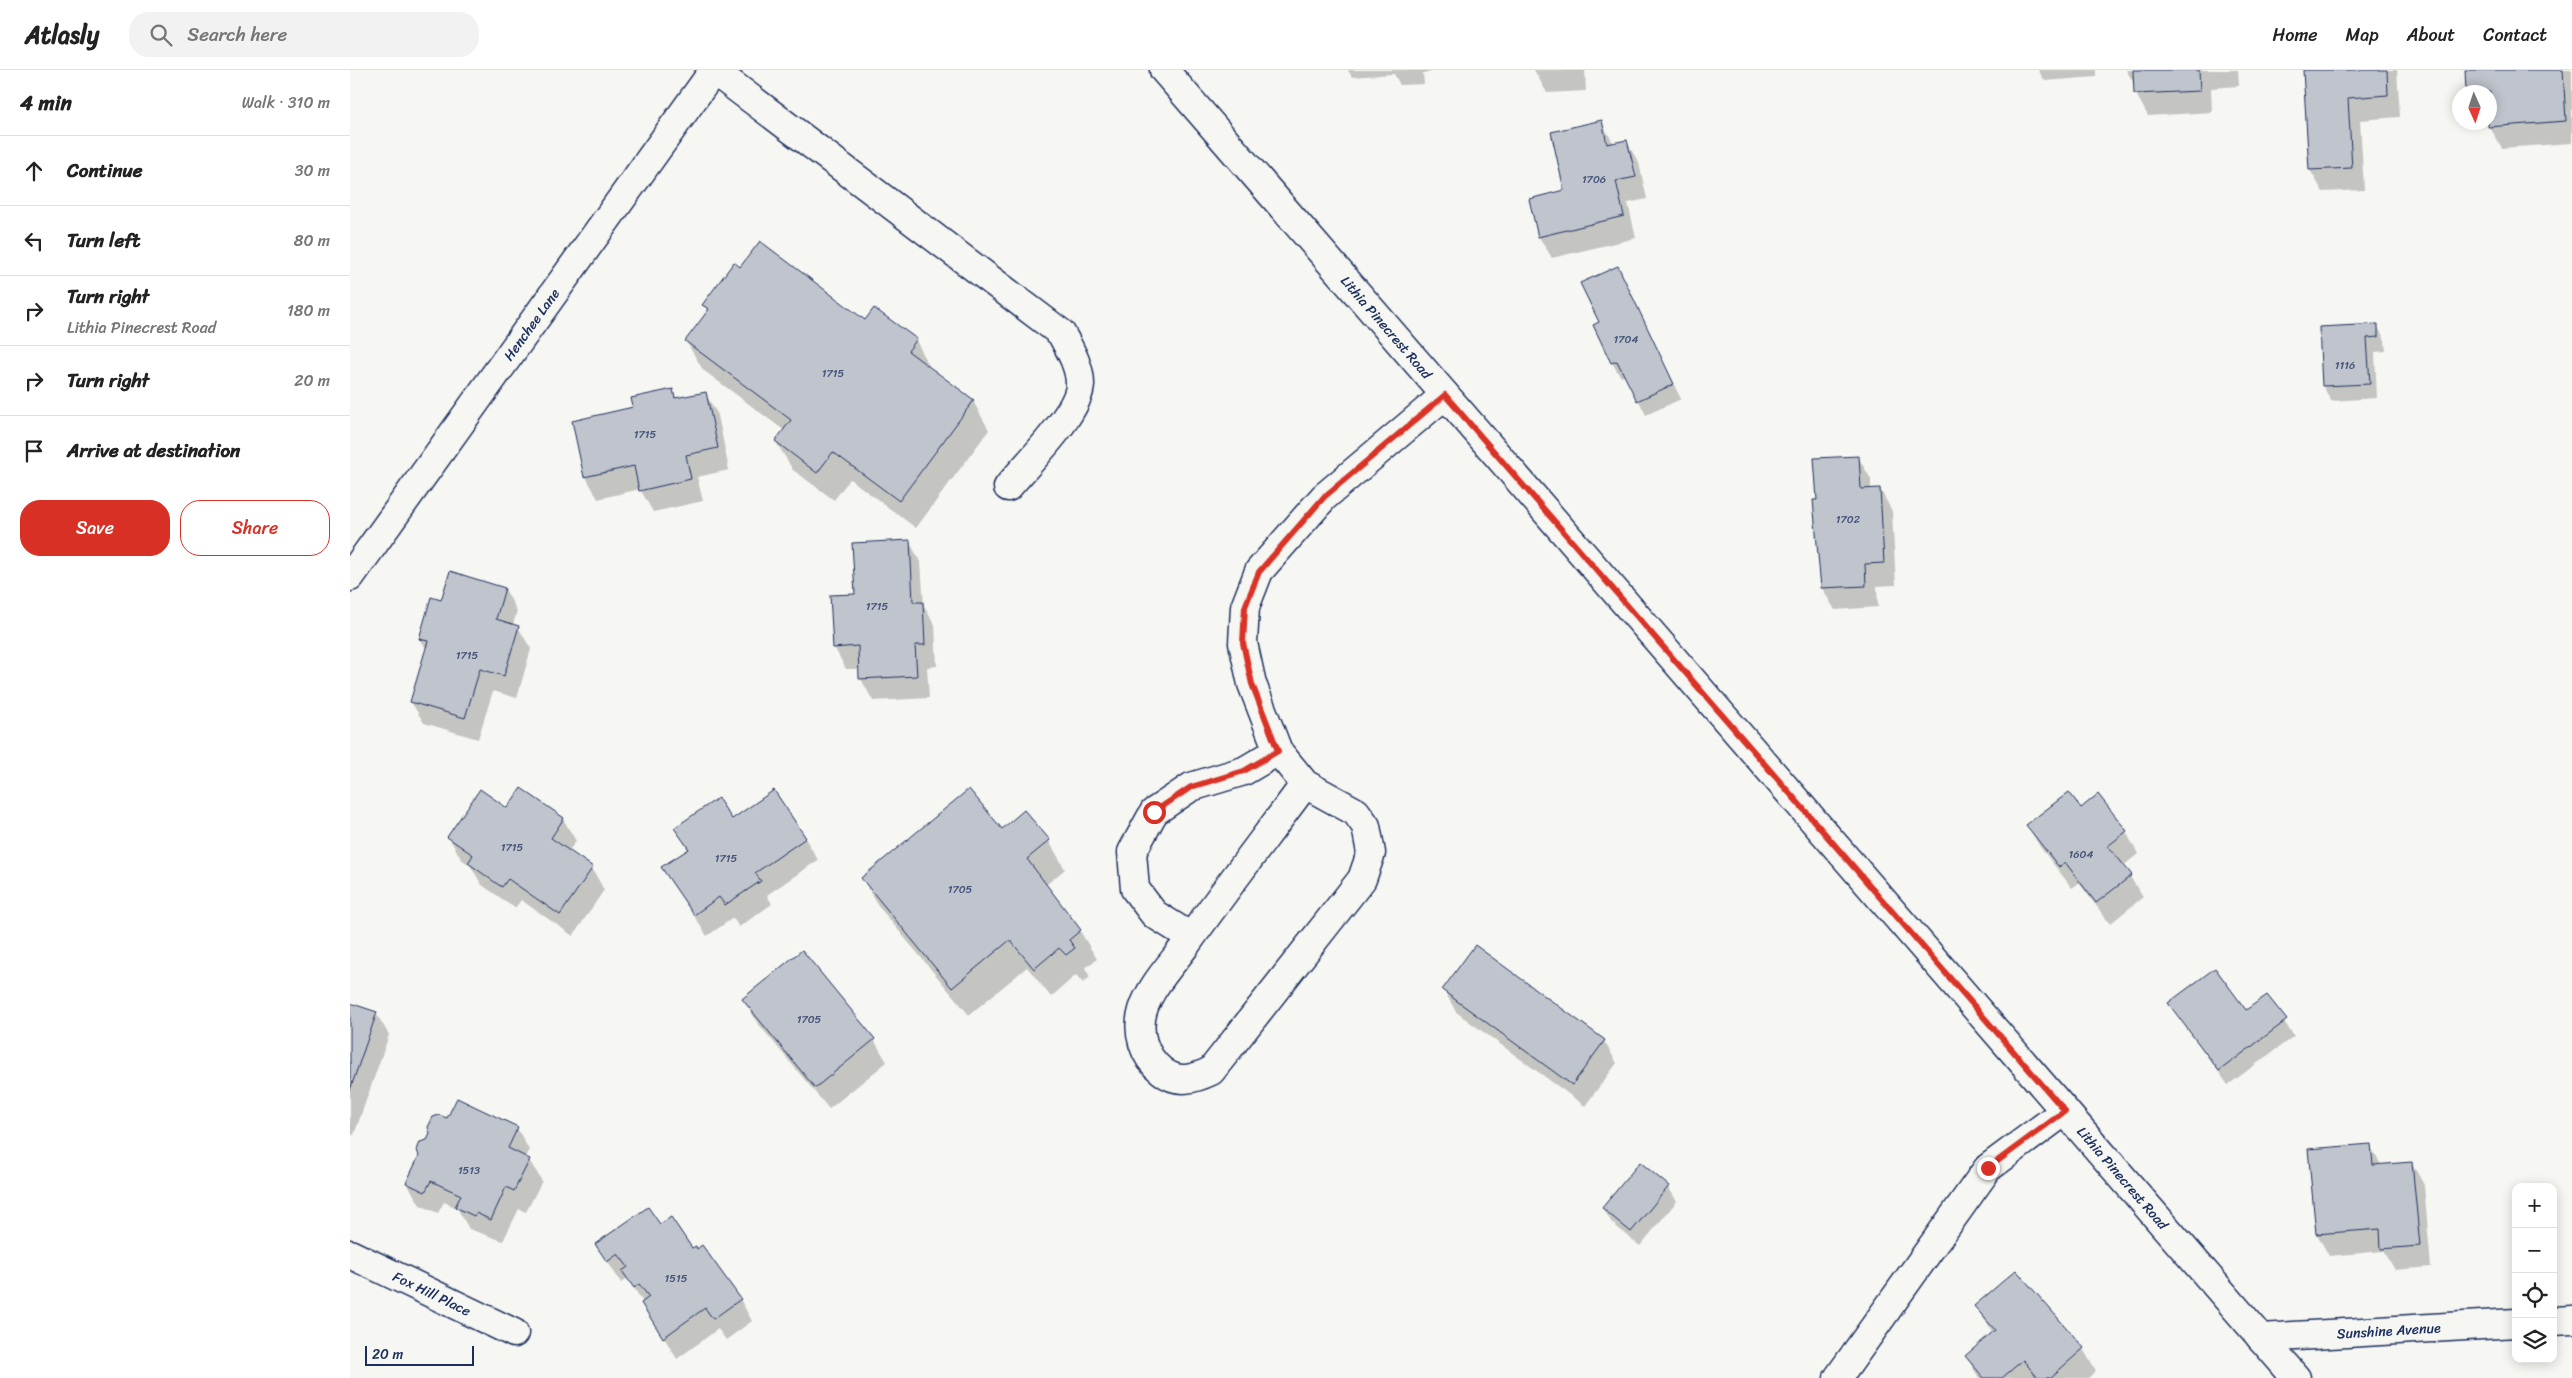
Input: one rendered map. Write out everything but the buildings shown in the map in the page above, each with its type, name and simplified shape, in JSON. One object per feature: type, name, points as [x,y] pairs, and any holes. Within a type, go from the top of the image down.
[{"type":"main road","points":[[713,70],[1061,334],[1073,356],[1080,384],[1072,410],[1008,487]]},
{"type":"main road","name":"Henchee Lane","points":[[350,577],[713,70]]},
{"type":"main road","name":"Lithia Pinecrest Road","points":[[1164,70],[2296,1378]]},
{"type":"main road","points":[[1305,784],[1191,937],[1156,986],[1143,1010],[1141,1037],[1152,1063],[1171,1078],[1194,1079],[1211,1071],[1362,879],[1372,853],[1366,826],[1356,812],[1305,784],[1278,751],[1252,684],[1243,643],[1245,607],[1259,572],[1324,497],[1445,395]]},
{"type":"main road","points":[[1191,937],[1154,914],[1135,889],[1132,852],[1154,812],[1191,787],[1244,771],[1278,751]]},
{"type":"main road","points":[[1838,1378],[1988,1168],[2065,1111]]},
{"type":"main road","name":"Fox Hill Place","points":[[350,1254],[514,1333]]},
{"type":"main road","points":[[2557,1321],[2572,1320]]},
{"type":"main road","name":"Sunshine Avenue","points":[[2261,1338],[2512,1323]]},
{"type":"route","points":[[1154,812],[1191,787],[1244,771],[1278,751],[1252,684],[1243,643],[1245,607],[1259,572],[1324,497],[1445,395],[2065,1111],[1988,1168]]}]
